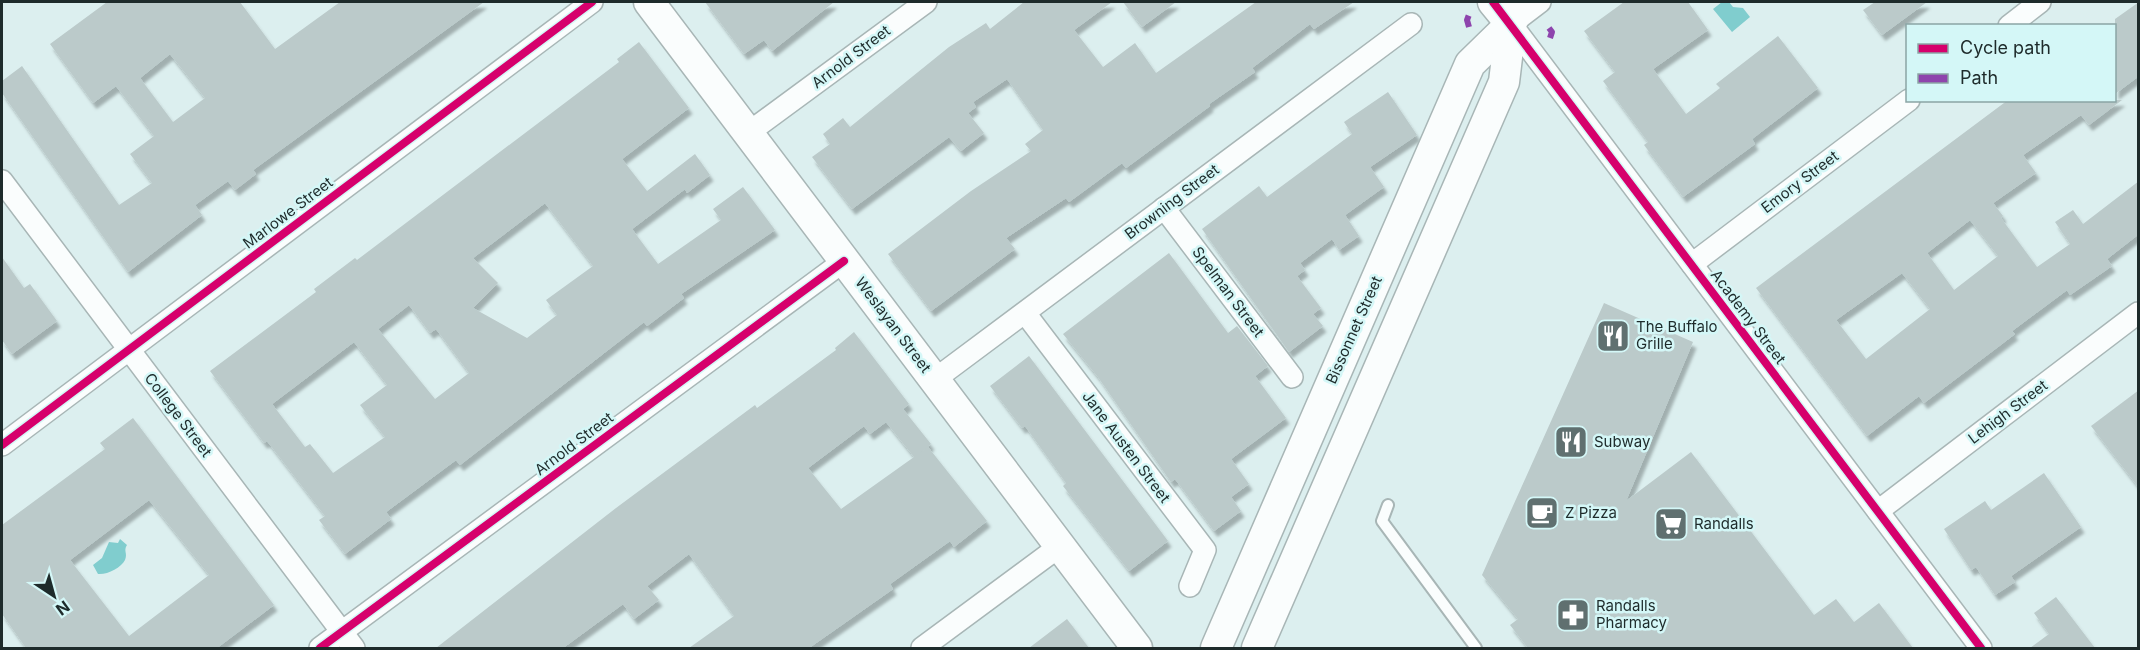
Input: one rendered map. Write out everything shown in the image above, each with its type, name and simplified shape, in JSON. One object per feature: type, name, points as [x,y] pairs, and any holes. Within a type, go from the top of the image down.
[{"type":"main road","name":"Weslayan Street","points":[[649,2],[1137,648]]},
{"type":"main road","name":"Bissonnet Street","points":[[1216,648],[1470,64],[1508,9]]},
{"type":"main road","points":[[1257,648],[1504,82],[1508,9]]},
{"type":"street","name":"Marlowe Street","points":[[2,445],[592,2]]},
{"type":"street","name":"Arnold Street","points":[[748,133],[926,2]]},
{"type":"street","points":[[1508,9],[1540,2]]},
{"type":"street","points":[[2011,24],[2040,2]]},
{"type":"street","name":"Academy Street","points":[[1508,9],[1692,264],[1981,648]]},
{"type":"street","name":"Browning Street","points":[[934,380],[1411,24]]},
{"type":"street","name":"Emory Street","points":[[1692,264],[1906,102]]},
{"type":"street","name":"College Street","points":[[2,182],[348,640]]},
{"type":"street","name":"Spelman Street","points":[[1164,208],[1292,377]]},
{"type":"street","name":"Arnold Street","points":[[320,648],[348,640],[844,261]]},
{"type":"street","name":"Jane Austen Street","points":[[1024,313],[1205,550],[1190,586]]},
{"type":"street","name":"Lehigh Street","points":[[1878,511],[2139,313]]},
{"type":"street","points":[[922,648],[1060,546]]},
{"type":"lane","points":[[1388,505],[1382,521],[1476,648]]},
{"type":"water","points":[[1722,2],[1729,2],[1733,7],[1743,8],[1750,17],[1732,32],[1713,9]]},
{"type":"water","points":[[120,539],[127,545],[125,560],[113,570],[98,574],[93,565],[102,558],[109,542],[118,543]]},
{"type":"building","points":[[107,2],[240,2],[275,49],[340,2],[484,2],[253,170],[256,174],[235,190],[228,181],[195,205],[202,215],[128,272],[2,93],[2,81],[22,66],[119,205],[152,183],[130,154],[154,136],[116,86],[93,103],[50,44]],"holes":[[[170,54],[205,98],[173,122],[140,78]]]},
{"type":"building","points":[[705,2],[834,2],[772,51],[764,40],[744,54]]},
{"type":"building","points":[[1024,2],[1112,2],[1074,30],[1103,67],[1135,43],[1156,73],[1256,2],[1354,2],[1314,29],[1310,24],[1252,68],[1255,72],[1126,168],[1122,163],[1069,202],[1066,198],[1006,238],[1015,249],[931,311],[888,254],[971,191],[1031,151],[1025,144],[1043,130],[1007,79],[973,102],[976,107],[968,113],[984,133],[961,151],[949,137],[852,209],[812,157],[830,144],[823,134],[843,118],[850,127],[949,47],[986,23],[990,29]]},
{"type":"building","points":[[1123,2],[1176,2],[1142,27]]},
{"type":"building","points":[[1624,2],[1688,2],[1708,30],[1653,69],[1686,114],[1720,88],[1716,84],[1778,36],[1818,88],[1752,139],[1755,144],[1683,197],[1644,145],[1648,142],[1603,81],[1615,72],[1584,31]]},
{"type":"building","points":[[1875,2],[1927,2],[1882,35],[1863,10]]},
{"type":"building","points":[[2139,2],[2139,76],[2116,93],[2116,24],[2115,19]]},
{"type":"building","points":[[639,42],[689,108],[622,159],[647,191],[695,154],[710,175],[687,193],[685,189],[632,229],[658,264],[721,220],[713,209],[743,187],[775,230],[681,294],[684,298],[647,326],[644,322],[460,465],[456,460],[386,512],[391,519],[345,554],[319,520],[325,516],[267,441],[264,443],[210,371],[316,292],[314,289],[355,258],[357,260],[619,62],[617,59]],"holes":[[[545,203],[593,266],[546,300],[557,315],[527,338],[473,308],[498,283],[473,258]],[[409,305],[430,333],[436,329],[469,373],[435,399],[378,329]],[[354,342],[387,385],[360,405],[385,437],[333,473],[310,444],[305,447],[272,404]]]},
{"type":"building","points":[[1388,92],[1417,135],[1370,167],[1384,187],[1345,215],[1359,236],[1339,250],[1332,239],[1300,263],[1305,270],[1297,276],[1321,308],[1313,314],[1323,326],[1289,352],[1202,229],[1259,186],[1267,197],[1352,134],[1344,122]]},
{"type":"building","points":[[2116,100],[2122,100],[2089,125],[2081,115],[2023,155],[2036,173],[1993,203],[2003,216],[2001,218],[2037,267],[2070,244],[2055,222],[2073,210],[2083,224],[2139,181],[2139,234],[2107,259],[2112,266],[2070,295],[2067,290],[2012,331],[2015,334],[1924,403],[1919,396],[1867,436],[1756,288],[2005,102],[2116,102]],"holes":[[[1970,220],[1998,256],[1954,290],[1927,253]],[[1902,273],[1930,309],[1866,359],[1836,320]]]},
{"type":"building","points":[[1169,253],[1228,333],[1237,326],[1268,366],[1255,376],[1286,418],[1231,459],[1249,484],[1231,497],[1241,511],[1214,531],[1175,479],[1171,482],[1098,377],[1063,334]]},
{"type":"building","points":[[2,257],[24,288],[30,284],[57,321],[12,354],[2,340]]},
{"type":"building","name":"Randalls","points":[[1604,303],[1693,342],[1626,501],[1691,452],[1814,615],[1836,599],[1854,622],[1879,603],[1913,648],[1528,648],[1510,625],[1518,619],[1482,575]]},
{"type":"building","points":[[854,332],[909,404],[903,409],[931,444],[918,455],[928,447],[987,521],[954,547],[950,541],[890,584],[893,589],[809,648],[689,648],[734,616],[689,554],[647,586],[659,600],[634,619],[623,604],[563,648],[436,648],[616,508],[755,405],[757,408],[836,350],[835,348]],"holes":[[[886,422],[914,457],[841,509],[808,468],[864,426],[870,434]]]},
{"type":"building","points":[[1029,356],[1168,541],[1129,571],[1063,486],[1066,483],[1025,426],[1022,428],[990,386]]},
{"type":"building","points":[[2139,390],[2139,488],[2091,426]]},
{"type":"building","points":[[133,418],[274,605],[217,648],[26,648],[2,614],[2,525],[105,449],[100,443]],"holes":[[[149,500],[209,575],[129,636],[70,560]]]},
{"type":"building","points":[[2044,473],[2081,527],[2011,576],[2015,582],[1995,595],[1976,567],[1971,570],[1944,529],[1985,501],[1991,510]]},
{"type":"building","points":[[2056,597],[2095,648],[2030,648],[2049,634],[2034,613]]},
{"type":"building","points":[[1067,619],[1089,648],[1029,648]]},
{"type":"marked path","points":[[1469,27],[1467,20],[1470,12]]},
{"type":"marked path","points":[[1549,28],[1552,32],[1550,38]]},
{"type":"cycle path","points":[[2,445],[592,2]]},
{"type":"cycle path","points":[[1493,2],[1981,648]]},
{"type":"cycle path","points":[[320,648],[844,261]]},
{"type":"place","name":"The Buffalo Grille","points":[[1613,336]]},
{"type":"place","name":"Subway","points":[[1571,442]]},
{"type":"place","name":"Z Pizza","points":[[1542,513]]},
{"type":"place","name":"Randalls","points":[[1671,524]]},
{"type":"place","name":"Randalls Pharmacy","points":[[1573,615]]}]
